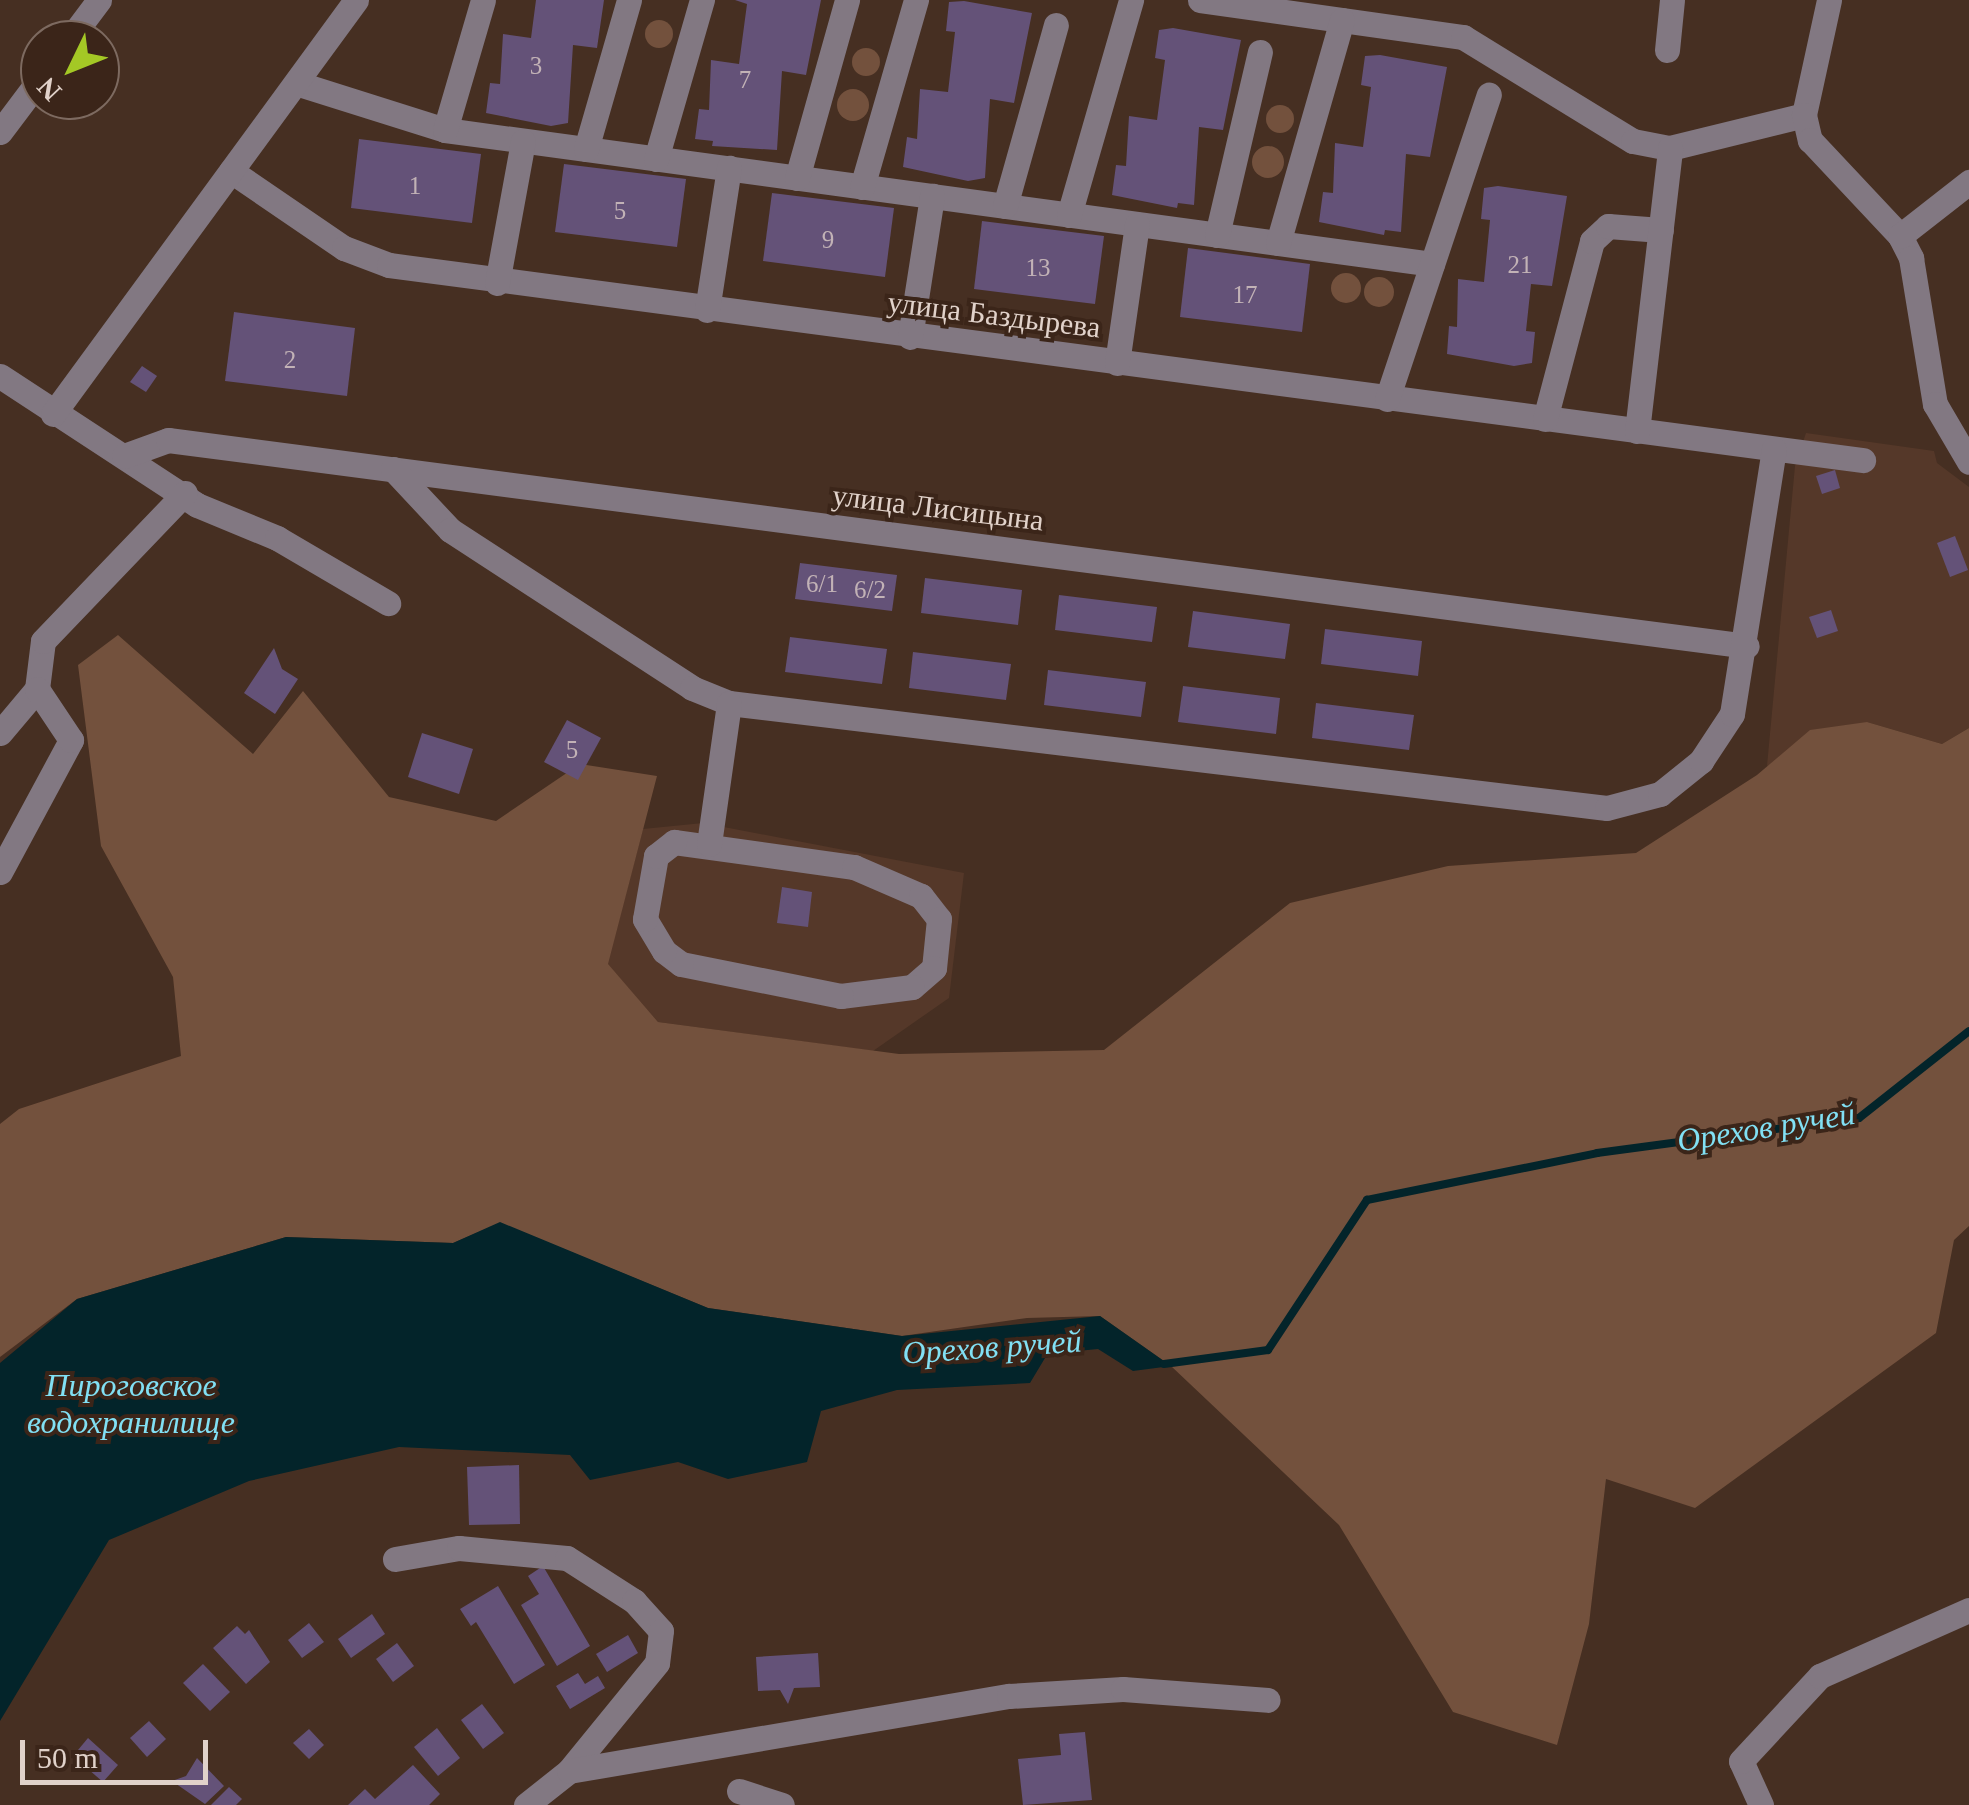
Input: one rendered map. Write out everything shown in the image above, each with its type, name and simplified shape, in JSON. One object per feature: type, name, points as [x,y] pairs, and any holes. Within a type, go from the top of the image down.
[{"type":"street","points":[[53,414],[356,0]]},
{"type":"street","points":[[445,130],[483,0]]},
{"type":"street","points":[[586,149],[629,0]]},
{"type":"street","points":[[656,159],[702,0]]},
{"type":"street","points":[[796,178],[848,0]]},
{"type":"street","points":[[862,187],[916,0]]},
{"type":"street","points":[[1068,215],[1130,0]]},
{"type":"street","points":[[1200,0],[1463,36],[1633,141],[1670,148],[1804,114]]},
{"type":"street","points":[[1667,50],[1672,0]]},
{"type":"street","points":[[1829,0],[1804,114],[1810,140],[1826,163],[1900,236],[1910,258],[1935,404],[1969,462]]},
{"type":"street","points":[[1278,243],[1342,20]]},
{"type":"street","points":[[1005,206],[1056,26]]},
{"type":"street","points":[[1217,235],[1260,52]]},
{"type":"street","points":[[296,83],[445,130],[1432,264]]},
{"type":"street","points":[[1387,398],[1489,95]]},
{"type":"street","points":[[0,132],[20,106]]},
{"type":"street","points":[[496,283],[523,140]]},
{"type":"street","points":[[1638,431],[1670,148]]},
{"type":"street","points":[[708,310],[728,168]]},
{"type":"street","name":"улица Баздырева","points":[[231,171],[344,248],[389,265],[496,283],[1863,460]]},
{"type":"street","points":[[1900,236],[1969,182]]},
{"type":"street","points":[[910,336],[932,196]]},
{"type":"street","points":[[1117,364],[1137,224]]},
{"type":"street","points":[[1545,419],[1592,242],[1608,226],[1661,230]]},
{"type":"street","points":[[0,376],[53,414],[185,492],[197,505],[277,538],[388,602]]},
{"type":"street","name":"улица Лисицына","points":[[124,456],[168,440],[1747,646]]},
{"type":"street","points":[[393,469],[450,530],[692,688],[728,702],[1607,808],[1660,794],[1702,761],[1732,714],[1747,646],[1774,449]]},
{"type":"street","points":[[0,733],[37,690],[43,641],[185,492]]},
{"type":"street","points":[[0,872],[71,740],[37,690]]},
{"type":"street","points":[[709,844],[728,702]]},
{"type":"street","points":[[674,842],[709,844],[854,866],[920,896],[939,920],[934,968],[912,988],[840,996],[681,964],[664,952],[645,919],[656,856],[674,842]]},
{"type":"street","points":[[395,1558],[459,1548],[567,1558],[634,1601],[661,1631],[658,1663],[568,1771],[526,1805]]},
{"type":"street","points":[[1761,1805],[1741,1760],[1820,1676],[1969,1610]]},
{"type":"street","points":[[568,1771],[1009,1696],[1123,1689],[1268,1700]]},
{"type":"street","points":[[739,1791],[782,1805]]},
{"type":"shaded area","points":[[659,20],[669,24],[673,34],[669,44],[659,48],[649,44],[645,34],[649,24]]},
{"type":"shaded area","points":[[866,48],[876,52],[880,62],[876,72],[866,76],[856,72],[852,62],[856,52]]},
{"type":"shaded area","points":[[853,89],[864,94],[869,105],[864,116],[853,121],[842,116],[837,105],[842,94]]},
{"type":"shaded area","points":[[1280,105],[1290,109],[1294,119],[1290,129],[1280,133],[1270,129],[1266,119],[1270,109]]},
{"type":"shaded area","points":[[1268,146],[1280,150],[1284,162],[1280,174],[1268,178],[1256,174],[1252,162],[1256,150]]},
{"type":"shaded area","points":[[1346,273],[1360,282],[1361,288],[1352,302],[1346,303],[1332,294],[1331,288],[1340,274]]},
{"type":"shaded area","points":[[1379,277],[1393,286],[1394,292],[1385,306],[1379,307],[1365,298],[1364,292],[1373,278]]},
{"type":"shaded area","points":[[1806,433],[1934,451],[1937,463],[1969,487],[1969,728],[1942,744],[1867,722],[1767,766],[1795,466]]},
{"type":"shaded area","points":[[118,635],[253,754],[303,691],[389,797],[496,821],[580,764],[657,776],[608,964],[658,1022],[899,1054],[1104,1050],[1290,903],[1448,866],[1636,853],[1757,775],[1810,730],[1867,722],[1942,744],[1969,728],[1969,1226],[1954,1240],[1936,1333],[1695,1508],[1606,1479],[1589,1624],[1557,1745],[1453,1712],[1339,1525],[1171,1366],[1100,1316],[1027,1318],[902,1336],[708,1308],[500,1223],[453,1243],[286,1237],[77,1299],[0,1357],[0,1124],[19,1109],[181,1056],[173,977],[101,846],[78,665]]},
{"type":"shaded area","points":[[703,823],[964,873],[949,998],[873,1051],[658,1022],[607,964],[643,829]]},
{"type":"water","name":"Пироговское водохранилище","points":[[500,1222],[708,1308],[902,1336],[1100,1316],[1171,1366],[1133,1371],[1098,1349],[1045,1358],[1030,1383],[897,1390],[821,1411],[807,1462],[728,1479],[678,1462],[590,1480],[570,1455],[399,1447],[249,1481],[109,1540],[0,1721],[0,1363],[77,1299],[286,1237],[453,1243]]},
{"type":"building","points":[[536,0],[604,0],[597,48],[573,45],[568,123],[551,126],[486,113],[490,83],[500,84],[503,34],[531,38]]},
{"type":"building","points":[[735,0],[821,0],[806,75],[782,71],[777,150],[712,146],[713,141],[695,139],[699,109],[709,110],[711,60],[739,64],[747,4]]},
{"type":"building","points":[[949,2],[1032,13],[1014,103],[990,99],[985,178],[968,181],[903,167],[907,137],[917,139],[920,89],[948,92],[955,32],[946,31]]},
{"type":"building","points":[[1173,28],[1241,40],[1223,130],[1199,127],[1194,205],[1178,203],[1177,208],[1112,195],[1116,165],[1126,166],[1129,116],[1157,120],[1165,60],[1155,58],[1159,30]]},
{"type":"building","points":[[1365,56],[1447,67],[1430,157],[1406,154],[1401,232],[1385,230],[1384,235],[1319,222],[1323,192],[1333,193],[1335,143],[1363,147],[1371,87],[1361,85]]},
{"type":"building","points":[[359,139],[481,154],[472,223],[351,208]]},
{"type":"building","points":[[564,164],[686,179],[677,247],[555,232]]},
{"type":"building","points":[[1498,186],[1567,196],[1552,286],[1531,284],[1526,331],[1535,332],[1532,363],[1514,366],[1447,354],[1449,326],[1457,327],[1458,279],[1484,282],[1490,220],[1481,219],[1484,188]]},
{"type":"building","points":[[772,193],[894,208],[885,277],[763,261]]},
{"type":"building","points":[[982,221],[1104,236],[1095,304],[974,289]]},
{"type":"building","points":[[1188,248],[1310,264],[1302,332],[1180,317]]},
{"type":"building","points":[[234,312],[355,328],[347,396],[225,381]]},
{"type":"building","points":[[142,366],[157,376],[146,392],[130,382]]},
{"type":"building","points":[[1835,470],[1840,488],[1822,494],[1816,476]]},
{"type":"building","points":[[1955,536],[1968,570],[1950,577],[1937,543]]},
{"type":"building","points":[[800,563],[897,575],[892,611],[795,599]]},
{"type":"building","points":[[925,578],[1022,590],[1018,625],[921,613]]},
{"type":"building","points":[[1059,595],[1157,607],[1152,642],[1055,630]]},
{"type":"building","points":[[1831,610],[1838,631],[1817,638],[1809,617]]},
{"type":"building","points":[[1193,611],[1290,624],[1285,659],[1188,647]]},
{"type":"building","points":[[1325,629],[1422,641],[1418,676],[1321,664]]},
{"type":"building","points":[[790,637],[887,649],[882,684],[785,672]]},
{"type":"building","points":[[274,648],[282,669],[298,679],[275,714],[244,693]]},
{"type":"building","points":[[913,652],[1011,664],[1006,700],[909,688]]},
{"type":"building","points":[[1048,670],[1146,682],[1141,717],[1044,705]]},
{"type":"building","points":[[1183,686],[1280,698],[1276,734],[1178,722]]},
{"type":"building","points":[[1316,703],[1414,715],[1409,750],[1312,738]]},
{"type":"building","points":[[567,720],[601,738],[578,780],[544,762]]},
{"type":"building","points":[[422,733],[473,749],[459,794],[408,777]]},
{"type":"building","points":[[782,887],[812,892],[808,927],[777,923]]},
{"type":"building","points":[[519,1465],[520,1524],[469,1525],[467,1467]]},
{"type":"building","points":[[543,1566],[590,1646],[557,1666],[521,1605],[539,1594],[528,1576]]},
{"type":"building","points":[[498,1586],[545,1665],[514,1684],[476,1622],[471,1626],[460,1609]]},
{"type":"building","points":[[372,1614],[385,1634],[351,1658],[338,1639]]},
{"type":"building","points":[[309,1623],[324,1642],[302,1658],[288,1640]]},
{"type":"building","points":[[237,1626],[245,1634],[249,1630],[270,1662],[246,1684],[213,1648]]},
{"type":"building","points":[[628,1635],[638,1653],[607,1672],[596,1654]]},
{"type":"building","points":[[397,1643],[414,1666],[393,1682],[376,1659]]},
{"type":"building","points":[[818,1653],[820,1687],[794,1688],[788,1704],[780,1690],[758,1691],[756,1657]]},
{"type":"building","points":[[203,1664],[230,1692],[210,1711],[183,1683]]},
{"type":"building","points":[[578,1673],[585,1684],[598,1676],[605,1688],[570,1709],[556,1686]]},
{"type":"building","points":[[482,1704],[504,1733],[483,1749],[461,1720]]},
{"type":"building","points":[[149,1721],[166,1739],[147,1757],[130,1738]]},
{"type":"building","points":[[437,1728],[460,1758],[438,1776],[414,1747]]},
{"type":"building","points":[[309,1729],[324,1745],[309,1759],[293,1743]]},
{"type":"building","points":[[1085,1732],[1092,1800],[1023,1805],[1018,1759],[1061,1755],[1059,1734]]},
{"type":"building","points":[[88,1738],[118,1765],[103,1782],[73,1756]]},
{"type":"building","points":[[197,1758],[224,1786],[205,1804],[172,1781],[186,1776]]},
{"type":"building","points":[[413,1765],[440,1794],[429,1805],[348,1805],[365,1789],[375,1799]]},
{"type":"building","points":[[229,1787],[242,1799],[236,1805],[211,1805]]},
{"type":"waterway","name":"Орехов ручей","points":[[1164,1364],[1268,1350],[1367,1200],[1597,1153],[1859,1118],[1969,1031]]}]
